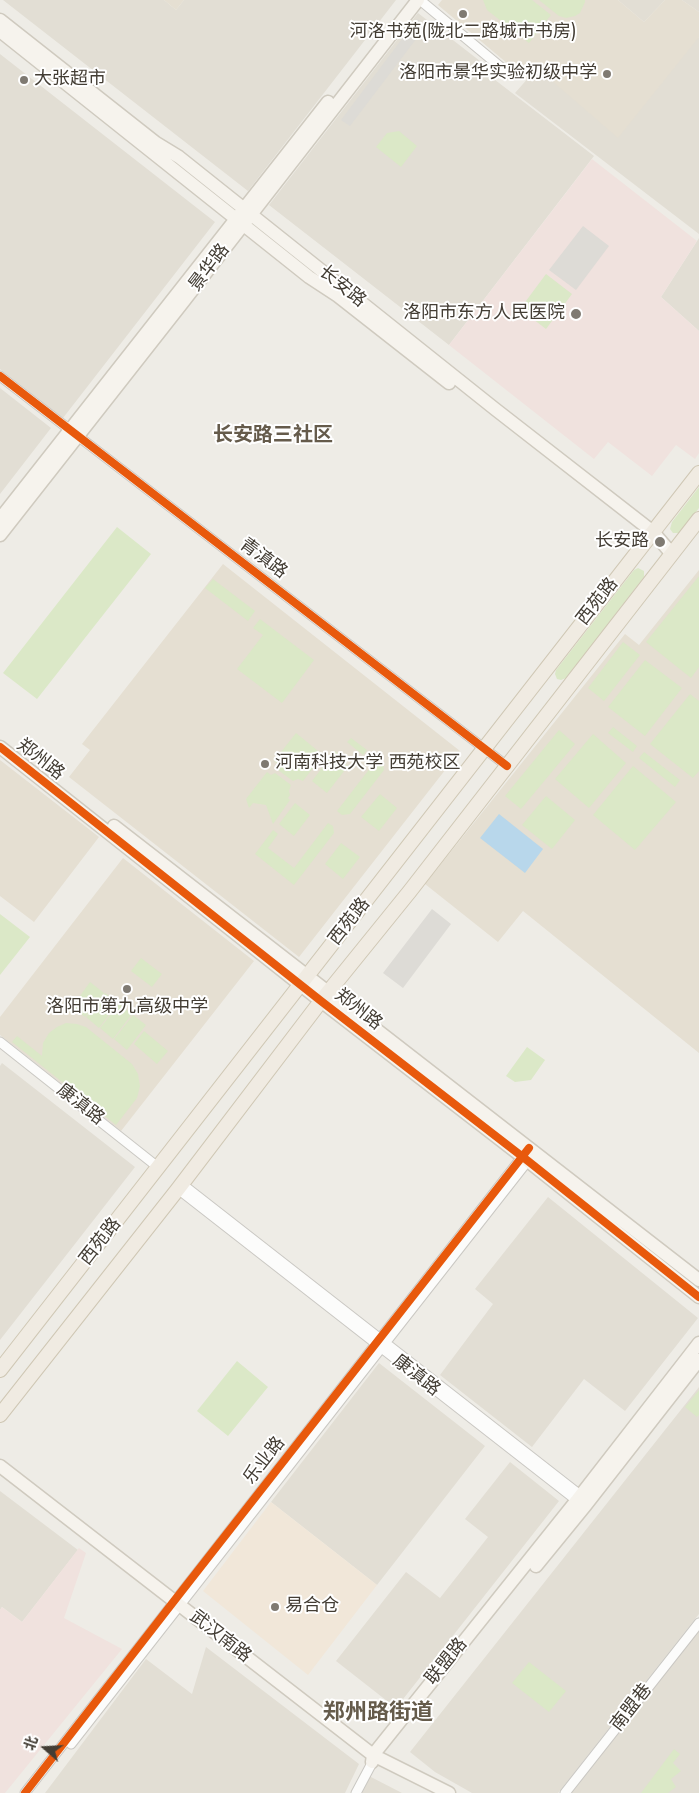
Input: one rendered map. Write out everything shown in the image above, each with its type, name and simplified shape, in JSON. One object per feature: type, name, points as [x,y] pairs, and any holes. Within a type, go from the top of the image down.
[{"type":"main road","name":"景华路","points":[[0,535],[74,433],[409,0]]},
{"type":"main road","name":"景华路","points":[[243,216],[419,0]]},
{"type":"main road","name":"长安路","points":[[0,20],[156,143],[179,157],[243,216]]},
{"type":"main road","name":"长安路","points":[[0,31],[495,409],[671,553]]},
{"type":"main road","name":"景华路","points":[[0,519],[74,433]]},
{"type":"main road","name":"西苑路","points":[[0,1370],[699,474]]},
{"type":"main road","name":"西苑路","points":[[0,1415],[699,519]]},
{"type":"main road","name":"郑州路","points":[[0,737],[325,996],[529,1154],[699,1280]]},
{"type":"main road","name":"郑州路","points":[[0,747],[305,980]]},
{"type":"main road","name":"郑州路","points":[[529,1154],[699,1297]]},
{"type":"main road","name":"联盟路","points":[[583,1501],[699,1343]]},
{"type":"main road","name":"联盟路","points":[[375,1759],[699,1360]]},
{"type":"main road","name":"武汉南路","points":[[0,1466],[175,1606]]},
{"type":"main road","name":"武汉南路","points":[[0,1475],[375,1759],[432,1793]]},
{"type":"main road","name":"武汉南路","points":[[375,1759],[449,1793]]},
{"type":"street","points":[[419,0],[509,74]]},
{"type":"street","name":"青滇路","points":[[0,376],[507,766]]},
{"type":"street","name":"康滇路","points":[[0,1042],[157,1170]]},
{"type":"street","name":"康滇路","points":[[0,1050],[157,1170]]},
{"type":"street","name":"乐业路","points":[[26,1793],[529,1154]]},
{"type":"street","name":"康滇路","points":[[180,1186],[583,1501]]},
{"type":"street","name":"乐业路","points":[[33,1793],[175,1606]]},
{"type":"street","name":"南盟巷","points":[[565,1793],[699,1623]]},
{"type":"street","points":[[356,1793],[375,1759]]},
{"type":"shaded area","points":[[3,0],[164,0],[176,10],[184,0],[396,0],[248,191]]},
{"type":"shaded area","points":[[164,0],[184,0],[176,10]]},
{"type":"shaded area","name":"洛阳市景华实验初级中学","points":[[442,0],[618,0],[644,22],[665,0],[682,0],[699,12],[699,37],[618,138],[537,68],[527,80],[438,5]]},
{"type":"shaded area","points":[[618,0],[665,0],[644,22]]},
{"type":"shaded area","points":[[682,0],[699,0],[699,12]]},
{"type":"shaded area","points":[[418,13],[480,61],[477,66],[594,156],[449,345],[269,205]]},
{"type":"shaded area","points":[[417,19],[426,26],[350,126],[341,120]]},
{"type":"shaded area","points":[[699,37],[699,234],[515,93],[537,68]]},
{"type":"shaded area","points":[[0,54],[215,222],[63,418],[0,369]]},
{"type":"shaded area","name":"洛阳市东方人民医院","points":[[592,159],[697,241],[661,297],[699,331],[699,453],[695,459],[676,445],[652,476],[608,442],[594,459],[449,345]]},
{"type":"shaded area","points":[[583,226],[609,246],[576,290],[549,270]]},
{"type":"shaded area","points":[[699,238],[699,331],[661,297]]},
{"type":"shaded area","points":[[0,388],[51,428],[0,494]]},
{"type":"shaded area","name":"河南科技大学 西苑校区","points":[[223,564],[460,751],[299,957],[69,777],[90,750],[82,744]]},
{"type":"shaded area","name":"河南科技大学 西苑校区","points":[[699,570],[699,1053],[523,911],[498,942],[425,884],[625,634],[639,645]]},
{"type":"shaded area","points":[[0,760],[99,837],[34,922],[0,896]]},
{"type":"shaded area","name":"洛阳市第九高级中学","points":[[123,858],[254,961],[121,1131],[0,1035],[0,1017]]},
{"type":"shaded area","points":[[432,909],[451,924],[403,988],[383,973]]},
{"type":"shaded area","points":[[2,1063],[135,1167],[0,1340],[0,1066]]},
{"type":"shaded area","points":[[548,1197],[698,1318],[625,1411],[584,1379],[532,1447],[440,1375],[493,1304],[475,1289]]},
{"type":"shaded area","points":[[379,1363],[485,1446],[377,1585],[271,1502]]},
{"type":"shaded area","points":[[699,1387],[699,1614],[558,1793],[472,1793],[435,1772],[410,1752]]},
{"type":"shaded area","points":[[510,1462],[559,1501],[396,1708],[336,1661],[406,1572],[440,1598],[488,1537],[465,1519]]},
{"type":"shaded area","points":[[0,1491],[78,1550],[22,1622],[2,1607],[0,1610]]},
{"type":"shaded area","points":[[271,1502],[377,1585],[308,1675],[203,1591]]},
{"type":"shaded area","points":[[79,1548],[86,1553],[64,1618],[122,1649],[5,1793],[0,1793],[0,1610],[2,1607],[22,1622]]},
{"type":"shaded area","points":[[699,1628],[699,1793],[569,1793]]},
{"type":"shaded area","points":[[206,1647],[359,1764],[345,1793],[45,1793],[146,1659],[192,1694]]},
{"type":"shaded area","points":[[369,1776],[402,1793],[362,1793]]},
{"type":"green space","points":[[483,0],[532,0],[551,15],[529,43],[487,10]]},
{"type":"green space","points":[[539,0],[585,0],[585,2],[580,13],[566,18],[559,16]]},
{"type":"green space","points":[[399,131],[417,146],[401,167],[376,147],[387,133]]},
{"type":"green space","points":[[546,274],[572,294],[546,329],[520,309]]},
{"type":"green space","points":[[699,487],[699,508],[680,533],[673,533],[670,529],[672,522]]},
{"type":"green space","points":[[117,527],[151,554],[37,699],[3,673]]},
{"type":"green space","points":[[638,568],[644,571],[644,577],[566,678],[557,679],[556,670],[634,570]]},
{"type":"green space","points":[[699,576],[699,667],[691,678],[646,642]]},
{"type":"green space","points":[[213,579],[255,611],[248,621],[205,588]]},
{"type":"green space","points":[[260,619],[314,660],[282,703],[237,669],[263,635],[253,628]]},
{"type":"green space","points":[[623,642],[640,655],[604,701],[588,688]]},
{"type":"green space","points":[[645,660],[682,688],[645,736],[608,707]]},
{"type":"green space","points":[[690,694],[699,701],[699,771],[693,778],[650,744]]},
{"type":"green space","points":[[613,727],[637,746],[633,752],[608,733]]},
{"type":"green space","points":[[559,730],[575,744],[521,809],[505,796]]},
{"type":"green space","points":[[296,733],[323,755],[303,781],[298,779],[293,781],[278,770],[278,764],[274,761]]},
{"type":"green space","points":[[593,734],[626,763],[589,808],[555,779]]},
{"type":"green space","points":[[351,738],[367,750],[363,755],[347,742]]},
{"type":"green space","points":[[335,751],[341,756],[339,759],[348,766],[327,793],[312,781]]},
{"type":"green space","points":[[644,752],[680,780],[675,787],[639,758]]},
{"type":"green space","points":[[371,753],[383,763],[384,770],[350,814],[342,815],[337,811],[374,763],[367,758]]},
{"type":"green space","points":[[633,766],[676,802],[635,850],[593,815]]},
{"type":"green space","points":[[267,772],[271,775],[275,773],[291,785],[288,798],[290,800],[273,824],[266,805],[253,803],[249,808],[246,799]]},
{"type":"green space","points":[[380,794],[397,808],[379,831],[361,817]]},
{"type":"green space","points":[[546,796],[575,820],[552,849],[522,825]]},
{"type":"green space","points":[[295,803],[310,815],[294,836],[279,824]]},
{"type":"green space","points":[[328,823],[333,826],[334,833],[294,885],[255,854],[273,830],[278,834],[268,848],[294,868]]},
{"type":"green space","points":[[341,843],[360,857],[343,879],[325,864]]},
{"type":"green space","points":[[0,914],[30,937],[0,975]]},
{"type":"green space","points":[[141,958],[162,974],[152,987],[131,971]]},
{"type":"green space","points":[[90,982],[104,993],[85,1017],[72,1007]]},
{"type":"green space","points":[[105,993],[118,1003],[99,1028],[86,1017]]},
{"type":"green space","points":[[119,1004],[132,1014],[113,1039],[100,1028]]},
{"type":"green space","points":[[133,1015],[146,1025],[127,1050],[114,1039]]},
{"type":"green space","points":[[66,1023],[86,1027],[132,1064],[138,1074],[140,1086],[137,1098],[116,1125],[12,1042],[17,1036],[42,1056],[43,1043],[49,1033]]},
{"type":"green space","points":[[144,1031],[168,1051],[157,1064],[134,1044]]},
{"type":"green space","points":[[527,1047],[545,1060],[531,1080],[515,1082],[506,1076]]},
{"type":"green space","points":[[237,1361],[268,1387],[228,1436],[197,1411]]},
{"type":"green space","points":[[699,1390],[699,1415],[697,1417],[685,1407]]},
{"type":"green space","points":[[529,1662],[566,1691],[549,1712],[512,1683]]},
{"type":"green space","points":[[674,1749],[680,1754],[673,1763],[681,1771],[671,1779],[676,1787],[668,1793],[641,1793]]},
{"type":"water","points":[[499,814],[543,849],[525,873],[480,838]]},
{"type":"cycle path","points":[[0,376],[507,766]]},
{"type":"cycle path","points":[[0,747],[699,1297]]},
{"type":"cycle path","points":[[25,1793],[529,1148]]},
{"type":"place","name":"河洛书苑(陇北二路城市书房)","points":[[463,14]]},
{"type":"place","name":"洛阳市景华实验初级中学","points":[[607,74]]},
{"type":"place","name":"大张超市","points":[[24,80]]},
{"type":"place","name":"洛阳市东方人民医院","points":[[576,314]]},
{"type":"place","name":"长安路","points":[[660,542]]},
{"type":"place","name":"河南科技大学 西苑校区","points":[[265,764]]},
{"type":"place","name":"洛阳市第九高级中学","points":[[127,989]]},
{"type":"place","name":"易合仓","points":[[275,1607]]},
{"type":"district","name":"长安路三社区","points":[[273,436]]},
{"type":"district","name":"郑州路街道","points":[[378,1714]]}]
